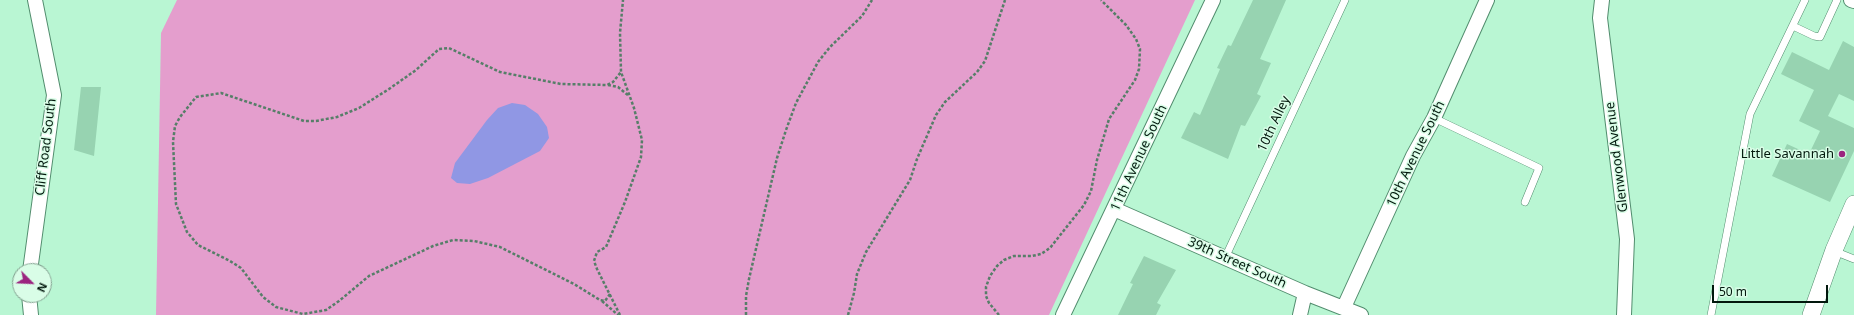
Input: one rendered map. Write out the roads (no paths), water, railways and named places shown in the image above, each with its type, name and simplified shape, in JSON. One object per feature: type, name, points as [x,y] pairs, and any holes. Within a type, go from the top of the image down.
[{"type":"street","name":"Cliff Road South","points":[[31,263],[54,95],[35,0]]},
{"type":"street","name":"11th Avenue South","points":[[1063,315],[1213,0]]},
{"type":"street","name":"10th Avenue South","points":[[1344,307],[1413,156],[1434,118],[1487,0]]},
{"type":"street","name":"Glenwood Avenue","points":[[1602,0],[1600,18],[1627,239],[1624,315]]},
{"type":"street","points":[[1812,315],[1834,250],[1854,204]]},
{"type":"street","name":"39th Street South","points":[[1114,209],[1305,293],[1344,307],[1361,315]]},
{"type":"street","points":[[1300,315],[1305,293]]},
{"type":"street","points":[[30,303],[31,315]]},
{"type":"lane","name":"10th Alley","points":[[1225,258],[1344,0]]},
{"type":"lane","points":[[1710,315],[1750,114],[1805,0]]},
{"type":"lane","points":[[1793,26],[1814,36],[1820,36],[1837,0]]},
{"type":"lane","points":[[1434,118],[1539,168],[1525,202]]},
{"type":"lane","points":[[1834,250],[1854,259]]},
{"type":"water","points":[[512,103],[525,105],[538,114],[547,127],[549,138],[540,151],[488,178],[470,184],[457,183],[451,178],[455,163],[487,120],[498,108]]},
{"type":"place","name":"Little Savannah","points":[[1842,154]]}]
